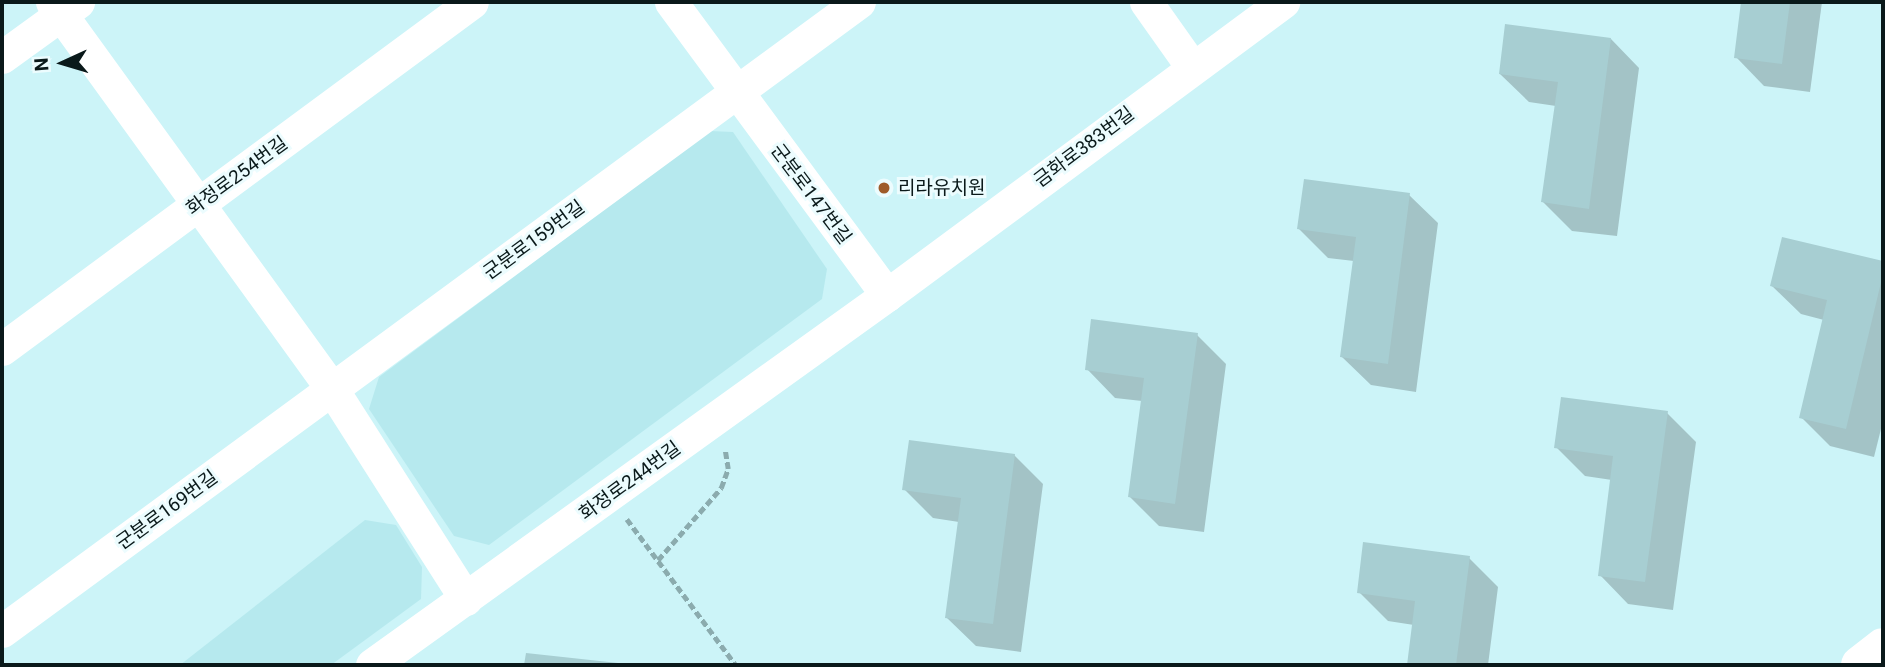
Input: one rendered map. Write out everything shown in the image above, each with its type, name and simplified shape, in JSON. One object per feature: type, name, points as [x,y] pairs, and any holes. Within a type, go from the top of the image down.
[{"type":"street","name":"화정로254번길","points":[[2,349],[472,2]]},
{"type":"street","name":"군분로147번길","points":[[671,2],[887,295]]},
{"type":"street","points":[[736,92],[859,2]]},
{"type":"street","points":[[1146,2],[1192,67]]},
{"type":"street","name":"금화로383번길","points":[[887,295],[1283,2]]},
{"type":"street","points":[[2,57],[63,6],[198,204],[332,389],[466,599]]},
{"type":"street","name":"군분로159번길","points":[[332,389],[736,92]]},
{"type":"street","name":"화정로244번길","points":[[372,665],[887,295]]},
{"type":"street","name":"군분로169번길","points":[[2,631],[332,389]]},
{"type":"street","points":[[1860,665],[1883,647]]},
{"type":"path","points":[[658,560],[726,479],[727,459],[718,417]]},
{"type":"path","points":[[609,496],[736,665]]},
{"type":"shaded area","points":[[710,131],[733,132],[827,269],[822,299],[489,545],[454,536],[369,409],[379,377]]},
{"type":"shaded area","points":[[365,520],[396,525],[422,567],[421,599],[331,665],[180,665]]},
{"type":"building","points":[[1741,2],[1790,2],[1782,64],[1734,58]]},
{"type":"building","points":[[1505,24],[1611,38],[1589,209],[1541,202],[1558,82],[1499,74]]},
{"type":"building","points":[[1304,179],[1410,193],[1388,364],[1340,357],[1356,237],[1297,229]]},
{"type":"building","points":[[1782,237],[1883,261],[1883,274],[1846,429],[1799,418],[1827,300],[1770,286]]},
{"type":"building","points":[[1091,319],[1198,333],[1175,504],[1128,497],[1144,378],[1085,370]]},
{"type":"building","points":[[1561,397],[1668,411],[1645,582],[1598,576],[1613,456],[1554,448]]},
{"type":"building","points":[[909,440],[1015,454],[993,624],[945,618],[961,498],[902,490]]},
{"type":"building","points":[[1363,542],[1470,556],[1456,665],[1407,665],[1415,601],[1357,593]]},
{"type":"building","points":[[526,653],[618,663],[618,665],[524,665]]},
{"type":"place","name":"리라유치원","points":[[884,188]]}]
